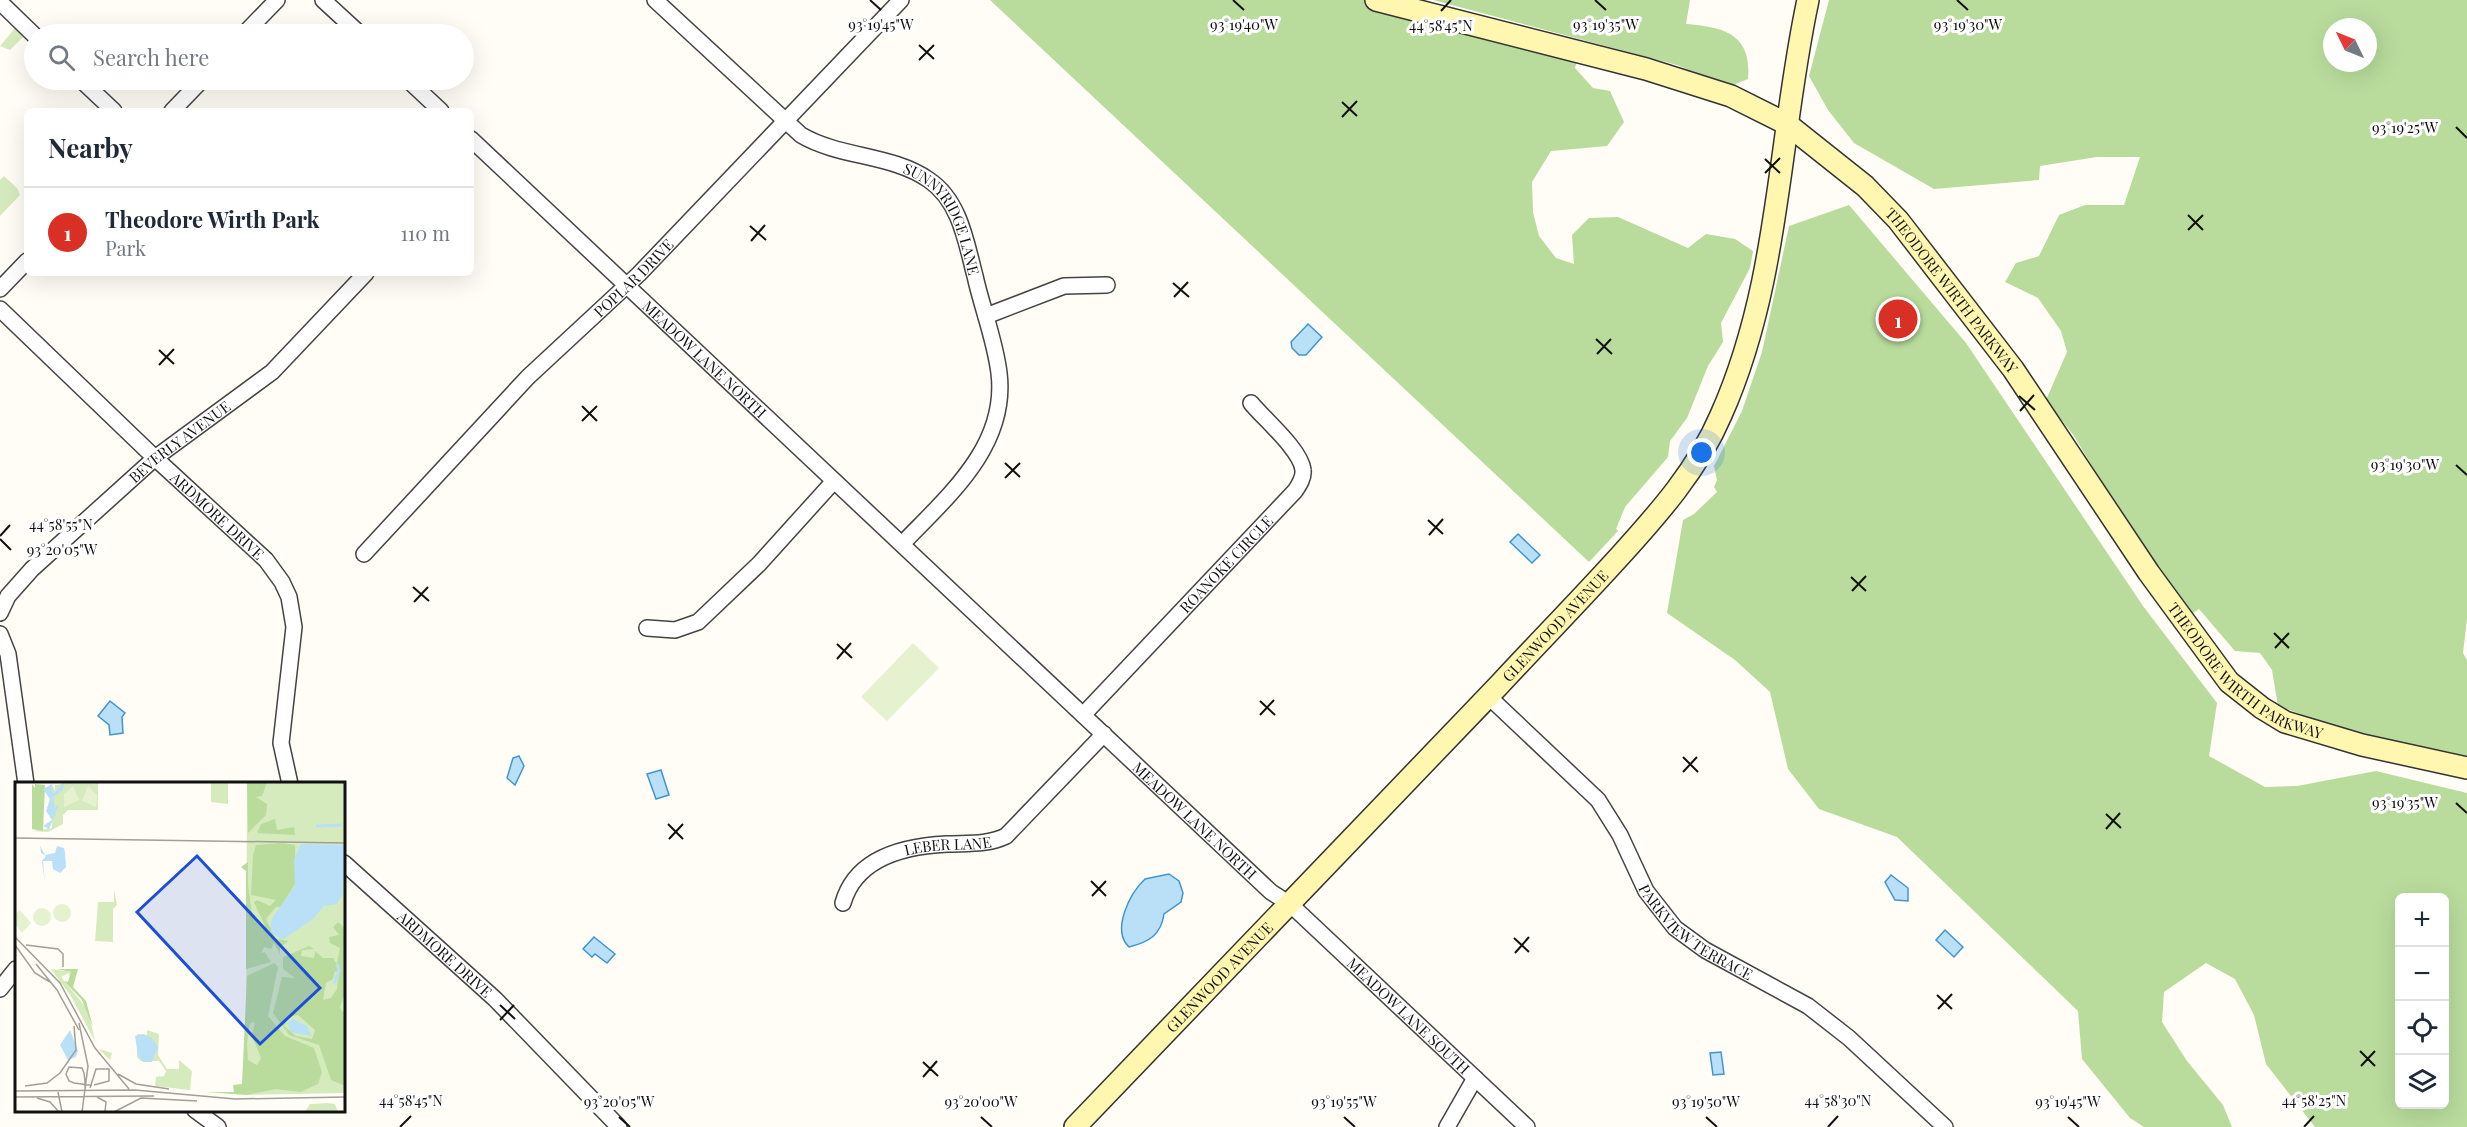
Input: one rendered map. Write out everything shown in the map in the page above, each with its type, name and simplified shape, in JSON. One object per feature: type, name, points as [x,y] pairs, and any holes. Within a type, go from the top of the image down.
[{"type":"street","points":[[254,24],[277,0]]},
{"type":"street","points":[[323,0],[349,24]]},
{"type":"street","name":"SUNNYRIDGE LANE","points":[[655,0],[785,121],[812,141],[900,167],[928,179],[939,188],[954,209],[986,316],[1000,384],[999,409],[992,432],[973,467],[902,544]]},
{"type":"street","name":"POPLAR DRIVE","points":[[364,554],[528,377],[626,285],[901,0]]},
{"type":"street","name":"THEODORE WIRTH PARKWAY","points":[[1376,0],[1646,69],[1731,96],[1787,124],[1865,186],[1898,220],[2013,369],[2149,573],[2229,682],[2262,708],[2286,722],[2362,745],[2467,768]]},
{"type":"street","name":"GLENWOOD AVENUE","points":[[1075,1127],[1488,696],[1652,520],[1684,480],[1708,442],[1739,372],[1753,327],[1766,274],[1790,89],[1808,0]]},
{"type":"street","points":[[0,2],[24,25]]},
{"type":"street","points":[[92,90],[111,108]]},
{"type":"street","points":[[175,108],[192,90]]},
{"type":"street","points":[[419,90],[438,108]]},
{"type":"street","name":"MEADOW LANE NORTH","points":[[474,144],[1271,892],[1290,904]]},
{"type":"street","points":[[0,289],[24,264]]},
{"type":"street","name":"BEVERLY AVENUE","points":[[0,613],[16,584],[155,459],[272,372],[363,276]]},
{"type":"street","points":[[986,316],[1064,286],[1107,285]]},
{"type":"street","name":"ARDMORE DRIVE","points":[[0,309],[155,459],[266,560],[282,582],[289,597],[294,627],[281,742],[290,782]]},
{"type":"street","name":"ROANOKE CIRCLE","points":[[1083,715],[1301,482],[1303,471],[1298,456],[1251,403]]},
{"type":"street","points":[[646,628],[675,630],[698,622],[759,564],[834,481]]},
{"type":"street","points":[[0,634],[8,654],[26,782]]},
{"type":"street","name":"PARKVIEW TERRACE","points":[[1488,696],[1598,800],[1620,835],[1646,891],[1675,928],[1705,950],[1816,1011],[1865,1052],[1945,1127]]},
{"type":"street","name":"LEBER LANE","points":[[843,903],[846,892],[860,873],[889,854],[931,845],[994,842],[1006,836],[1104,735]]},
{"type":"street","name":"ARDMORE DRIVE","points":[[345,864],[495,999],[619,1127]]},
{"type":"street","name":"MEADOW LANE SOUTH","points":[[1290,904],[1527,1127]]},
{"type":"street","points":[[0,990],[15,970]]},
{"type":"street","points":[[1447,1127],[1475,1078]]},
{"type":"street","points":[[198,1112],[218,1127]]},
{"type":"green space","points":[[990,0],[1376,0],[1580,51],[1575,68],[1593,88],[1610,91],[1624,122],[1607,146],[1551,151],[1532,182],[1533,212],[1539,236],[1556,258],[1574,264],[1572,235],[1589,218],[1618,217],[1688,248],[1706,234],[1735,239],[1753,251],[1750,268],[1721,323],[1723,342],[1708,366],[1687,418],[1670,441],[1668,457],[1625,507],[1616,529],[1618,531],[1589,562]]},
{"type":"green space","points":[[1433,0],[1690,0],[1686,24],[1712,28],[1733,36],[1745,52],[1748,79],[1728,87],[1677,65]]},
{"type":"green space","points":[[1829,0],[2467,0],[2467,619],[2463,653],[2467,660],[2467,759],[2337,727],[2278,706],[2272,670],[2260,653],[2235,651],[2199,609],[2190,615],[2132,532],[2074,436],[2046,400],[2067,352],[2061,331],[2038,298],[2005,282],[2016,263],[2039,256],[2059,215],[2085,205],[2124,205],[2140,157],[2097,157],[2040,166],[2039,180],[1934,189],[1854,143],[1828,110],[1809,76]]},
{"type":"green space","points":[[15,28],[23,37],[10,50],[0,46]]},
{"type":"green space","points":[[4,176],[17,188],[20,195],[0,216],[0,180]]},
{"type":"green space","points":[[1849,205],[1966,343],[2143,606],[2217,703],[2209,756],[2265,787],[2297,786],[2376,771],[2467,793],[2467,1127],[2315,1127],[2266,1064],[2254,1015],[2235,979],[2206,963],[2164,992],[2162,1022],[2187,1061],[2223,1105],[2232,1127],[2144,1127],[2130,1118],[2082,1059],[2078,1011],[1897,837],[1819,809],[1788,769],[1770,692],[1735,660],[1667,613],[1683,520],[1694,514],[1717,492],[1714,487],[1717,480],[1714,466],[1742,411],[1762,352],[1789,226]]},
{"type":"green space","points":[[913,643],[939,668],[887,721],[861,697]]},
{"type":"water","points":[[1308,324],[1322,337],[1306,355],[1299,355],[1292,348],[1291,342]]},
{"type":"water","points":[[1518,534],[1540,555],[1532,563],[1510,542]]},
{"type":"water","points":[[110,701],[125,713],[122,717],[123,733],[110,735],[109,725],[98,716]]},
{"type":"water","points":[[519,756],[524,766],[515,785],[507,778],[513,758]]},
{"type":"water","points":[[661,770],[669,795],[656,799],[647,774]]},
{"type":"water","points":[[1169,874],[1179,881],[1183,893],[1181,902],[1164,914],[1160,927],[1153,936],[1129,947],[1124,940],[1122,922],[1129,902],[1145,879]]},
{"type":"water","points":[[1891,875],[1908,888],[1908,901],[1895,900],[1885,882]]},
{"type":"water","points":[[1945,930],[1963,947],[1954,957],[1936,940]]},
{"type":"water","points":[[594,937],[615,954],[607,963],[595,954],[592,957],[583,949]]},
{"type":"water","points":[[1721,1052],[1724,1074],[1713,1075],[1710,1053]]},
{"type":"place","name":"Theodore Wirth Park","points":[[1898,319]]}]
